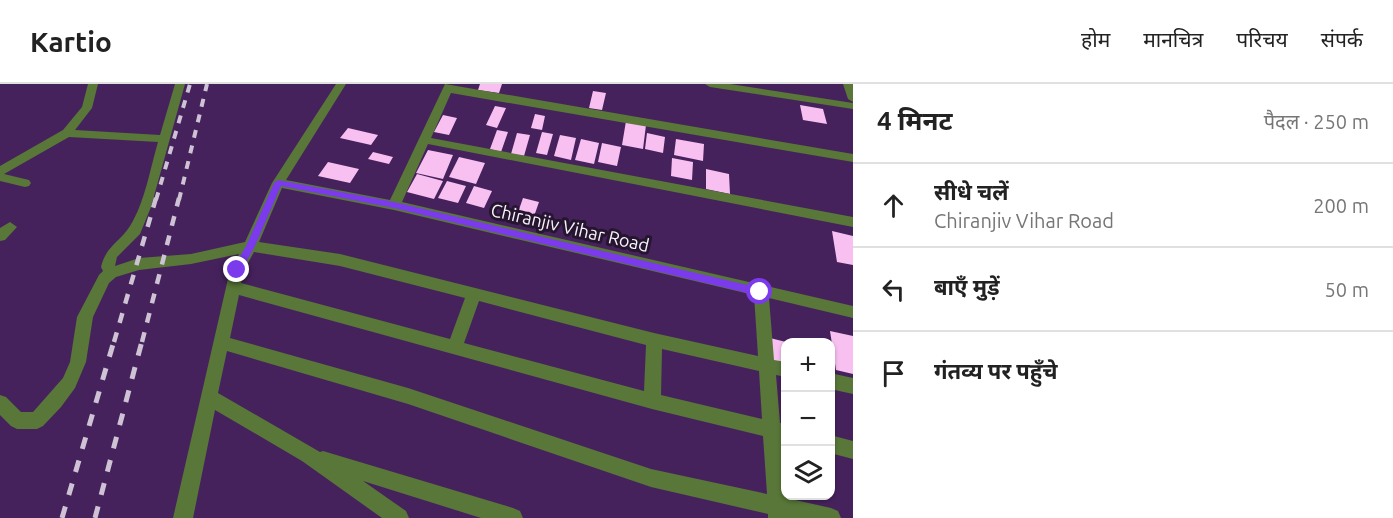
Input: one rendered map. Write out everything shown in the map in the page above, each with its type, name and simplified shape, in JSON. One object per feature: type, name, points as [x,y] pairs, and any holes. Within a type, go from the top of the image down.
[{"type":"street","points":[[0,171],[67,133],[87,108],[93,84]]},
{"type":"street","points":[[111,273],[108,267],[111,255],[135,230],[145,207],[180,84]]},
{"type":"street","points":[[183,518],[237,270],[278,183],[341,84]]},
{"type":"street","points":[[710,84],[853,106]]},
{"type":"street","points":[[848,84],[853,99]]},
{"type":"street","points":[[394,205],[448,87],[853,158]]},
{"type":"street","points":[[67,133],[164,139]]},
{"type":"street","points":[[424,140],[853,222]]},
{"type":"street","points":[[0,177],[25,183]]},
{"type":"street","name":"Chiranjiv Vihar Road","points":[[278,183],[394,205],[853,312]]},
{"type":"street","points":[[2,411],[17,420],[37,420],[69,383],[78,362],[85,317],[104,279],[111,273],[139,264],[191,259],[250,246],[340,260],[654,340],[781,369]]},
{"type":"street","points":[[233,287],[652,401],[778,431]]},
{"type":"street","points":[[760,292],[765,365],[778,431],[778,511]]},
{"type":"street","points":[[455,346],[474,294]]},
{"type":"street","points":[[652,401],[654,340]]},
{"type":"street","points":[[220,342],[408,396],[651,478],[778,511],[831,518]]},
{"type":"street","points":[[835,382],[853,386]]},
{"type":"street","points":[[209,397],[308,455],[399,518]]},
{"type":"street","points":[[835,445],[853,450]]},
{"type":"street","points":[[308,455],[513,518]]},
{"type":"building","points":[[480,84],[502,84],[499,93],[478,90]]},
{"type":"building","points":[[593,91],[606,93],[602,110],[589,108]]},
{"type":"building","points":[[800,105],[823,109],[827,124],[803,120]]},
{"type":"building","points":[[495,106],[506,108],[497,128],[486,125]]},
{"type":"building","points":[[535,114],[545,116],[542,130],[531,128]]},
{"type":"building","points":[[443,115],[457,118],[449,135],[434,132]]},
{"type":"building","points":[[626,121],[646,125],[643,149],[622,145]]},
{"type":"building","points":[[348,128],[378,135],[371,145],[340,138]]},
{"type":"building","points":[[497,130],[508,132],[501,152],[490,149]]},
{"type":"building","points":[[542,132],[553,134],[547,155],[536,153]]},
{"type":"building","points":[[517,133],[530,135],[524,156],[511,154]]},
{"type":"building","points":[[647,133],[665,137],[663,153],[645,149]]},
{"type":"building","points":[[560,135],[576,138],[571,160],[554,156]]},
{"type":"building","points":[[581,139],[599,143],[594,164],[575,160]]},
{"type":"building","points":[[676,139],[704,144],[703,161],[674,155]]},
{"type":"building","points":[[602,143],[621,147],[617,166],[598,162]]},
{"type":"building","points":[[428,150],[453,155],[443,179],[416,173]]},
{"type":"building","points":[[373,152],[393,157],[389,164],[368,159]]},
{"type":"building","points":[[459,157],[485,163],[476,184],[449,177]]},
{"type":"building","points":[[672,158],[693,162],[692,180],[671,176]]},
{"type":"building","points":[[328,162],[359,169],[350,183],[318,176]]},
{"type":"building","points":[[706,169],[729,174],[730,194],[706,189]]},
{"type":"building","points":[[417,174],[443,181],[434,199],[407,192]]},
{"type":"building","points":[[447,181],[466,186],[458,203],[438,198]]},
{"type":"building","points":[[474,186],[492,191],[484,208],[466,203]]},
{"type":"building","points":[[523,198],[539,202],[531,225],[515,221]]},
{"type":"building","points":[[832,231],[853,236],[853,265],[837,262]]},
{"type":"building","points":[[830,331],[853,336],[853,374],[836,370],[835,338],[831,338]]},
{"type":"building","points":[[766,337],[781,341],[781,363],[768,359]]},
{"type":"railway","points":[[156,200],[190,84]]},
{"type":"railway","points":[[179,200],[207,84]]},
{"type":"railway","points":[[114,342],[156,198]]},
{"type":"railway","points":[[142,342],[179,198]]},
{"type":"railway","points":[[62,518],[114,341]]},
{"type":"railway","points":[[95,518],[142,341]]},
{"type":"route","points":[[237,270],[278,183],[394,205],[760,292]]}]
